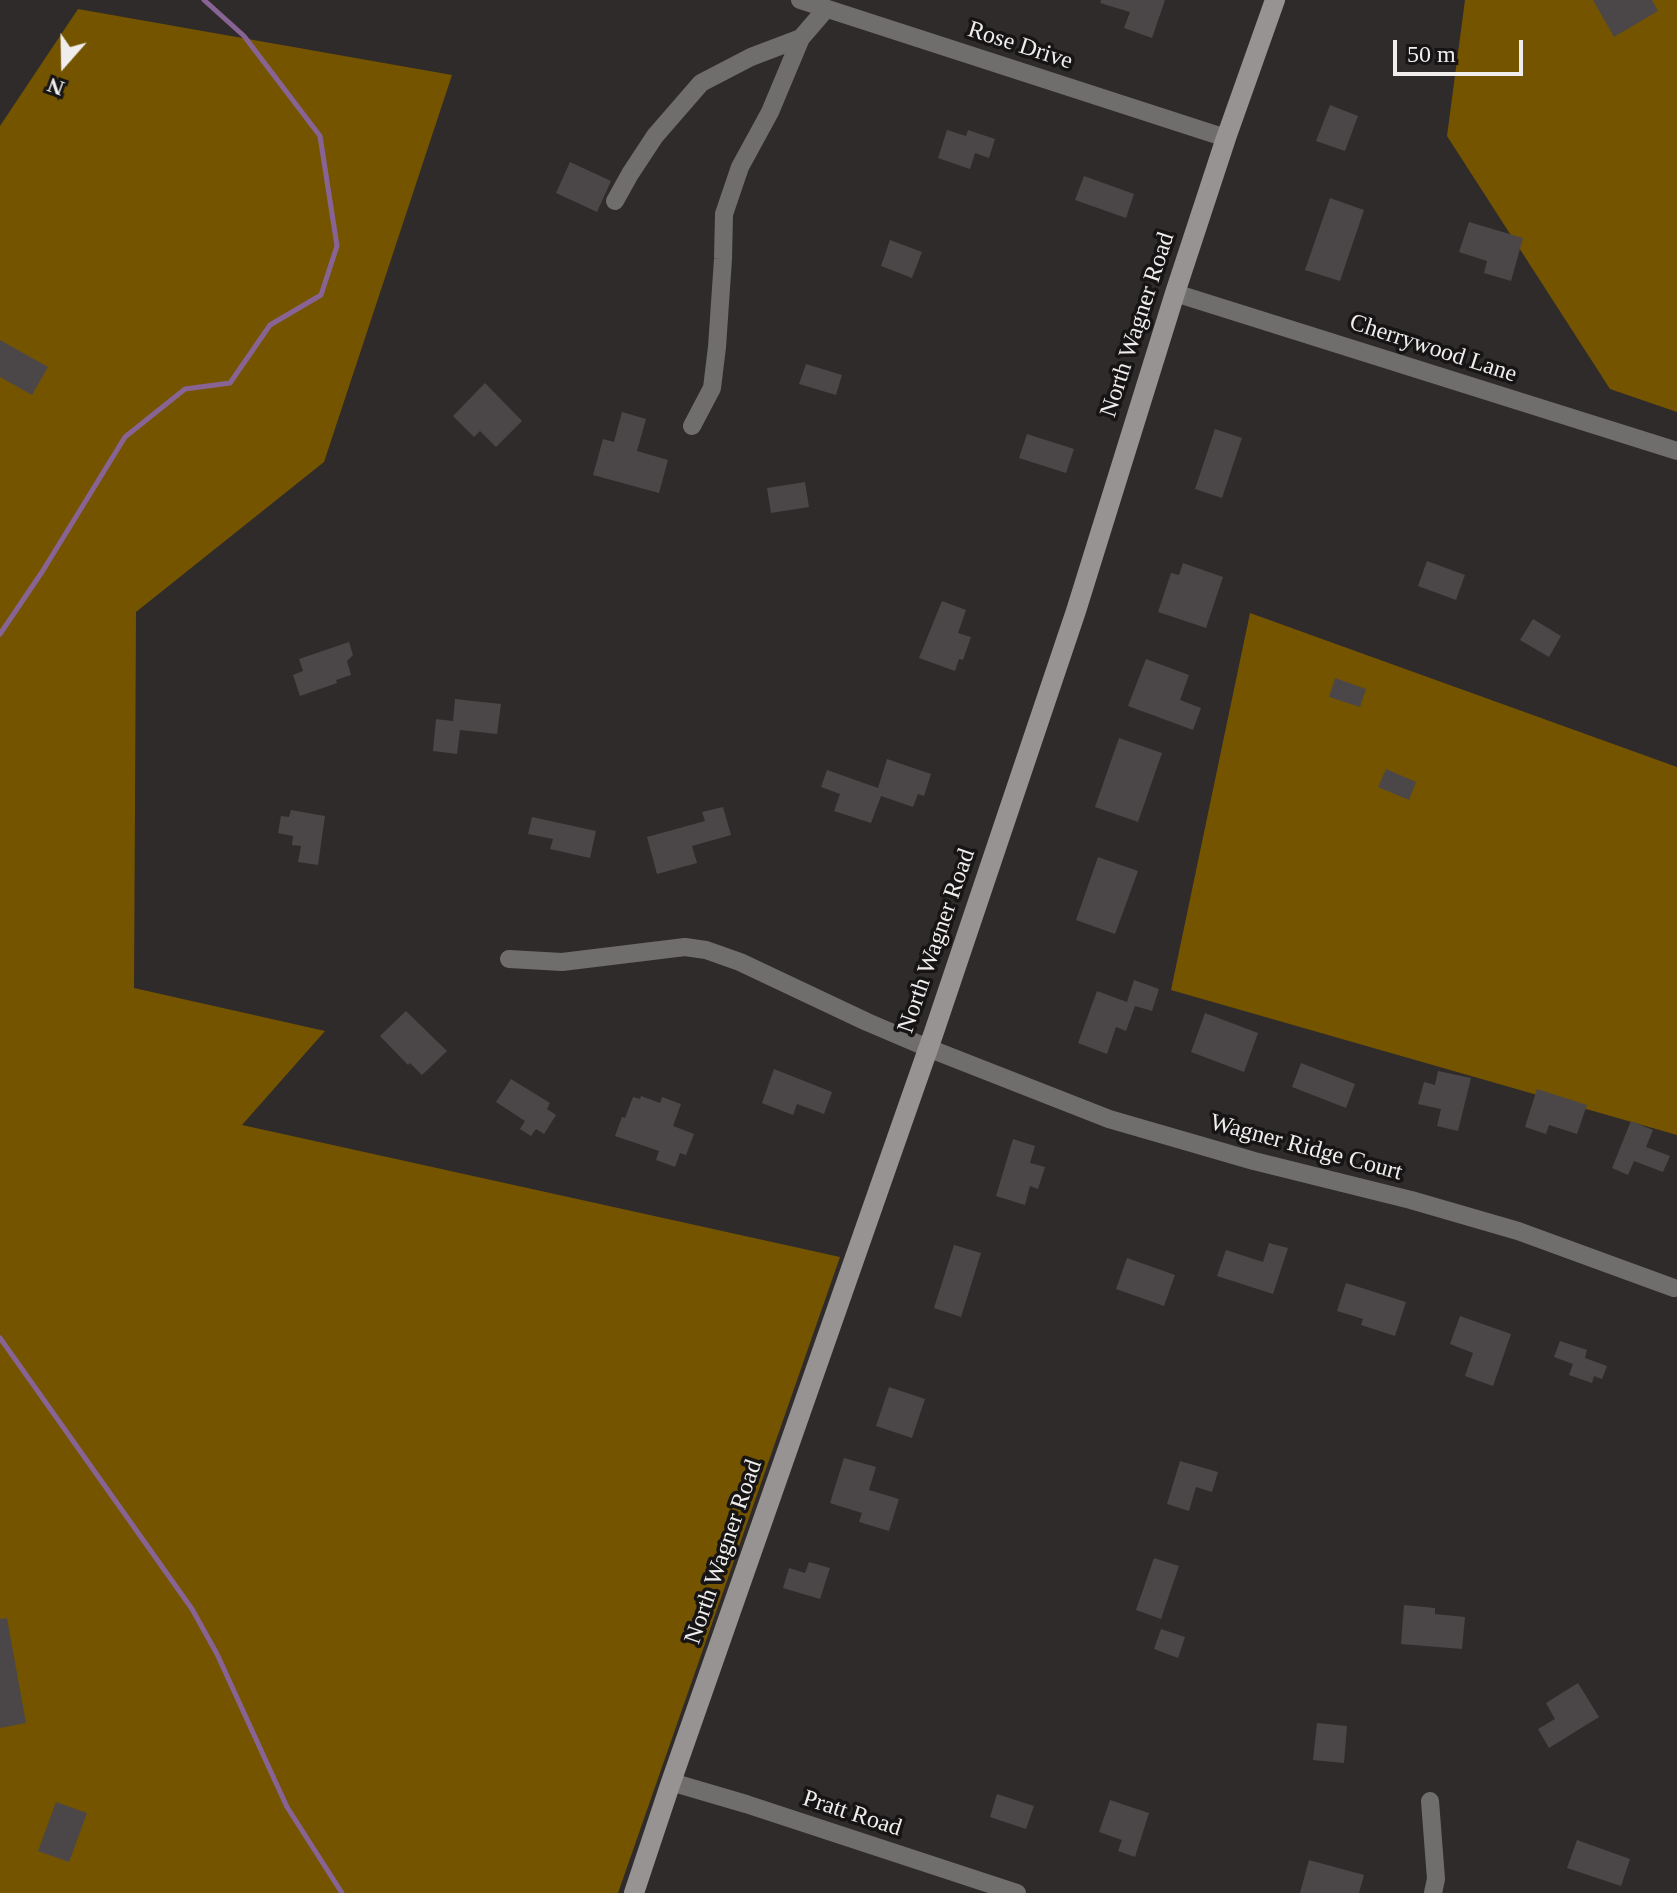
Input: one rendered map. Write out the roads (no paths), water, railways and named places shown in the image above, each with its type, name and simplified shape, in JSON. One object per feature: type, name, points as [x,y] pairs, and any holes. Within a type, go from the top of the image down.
[{"type":"main road","name":"North Wagner Road","points":[[634,1893],[928,1048],[1076,611],[1175,293],[1275,0]]},
{"type":"street","name":"Rose Drive","points":[[800,0],[1226,138]]},
{"type":"street","points":[[692,426],[712,388],[724,214],[740,167],[770,112],[801,38],[826,9]]},
{"type":"street","points":[[615,201],[655,136],[701,83],[751,57],[801,38]]},
{"type":"street","name":"Cherrywood Lane","points":[[1175,293],[1677,451]]},
{"type":"street","name":"Wagner Ridge Court","points":[[509,959],[562,962],[685,947],[706,950],[740,962],[928,1048],[1109,1119],[1518,1231],[1674,1288]]},
{"type":"street","name":"Pratt Road","points":[[671,1782],[1017,1893]]},
{"type":"street","points":[[1430,1801],[1436,1879],[1433,1893]]},
{"type":"waterway","points":[[0,634],[125,437],[185,389],[230,383],[270,325],[321,295],[337,246],[320,136],[244,36],[204,0]]},
{"type":"waterway","points":[[0,1338],[192,1609],[217,1654],[287,1807],[342,1893]]}]
